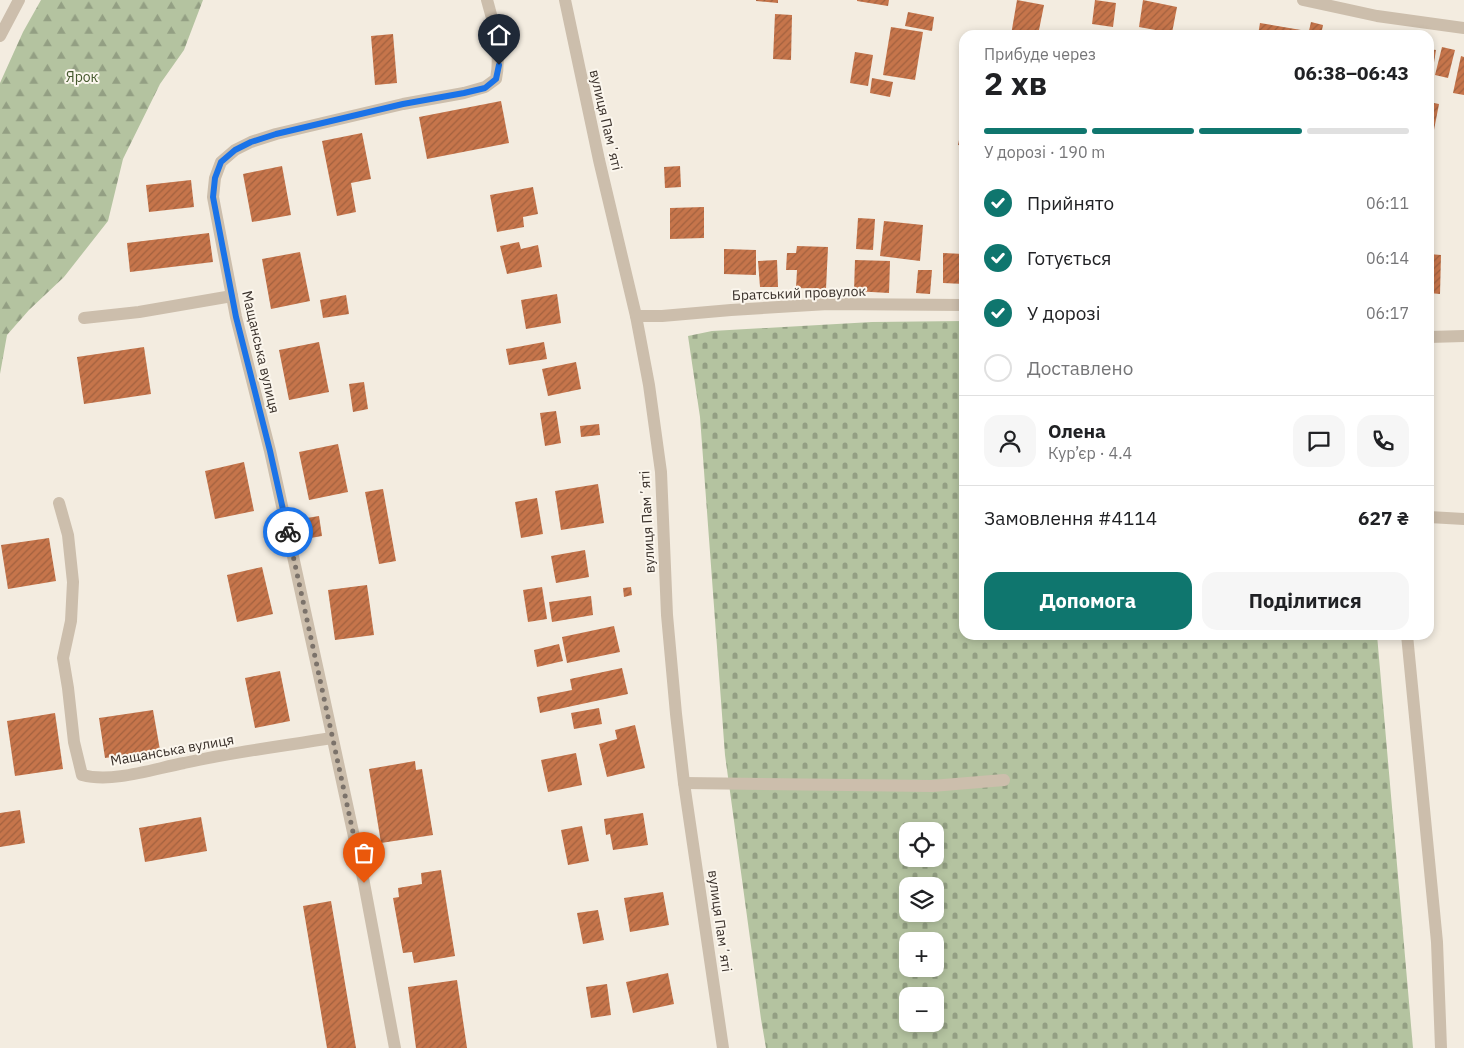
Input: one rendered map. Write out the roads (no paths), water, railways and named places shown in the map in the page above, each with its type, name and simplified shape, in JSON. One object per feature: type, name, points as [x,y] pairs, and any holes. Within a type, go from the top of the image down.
[{"type":"street","points":[[0,36],[19,0]]},
{"type":"street","name":"Мащанська вулиця","points":[[395,1048],[364,883],[270,451],[236,317],[213,197],[215,178],[221,162],[235,150],[259,139],[403,104],[485,88],[496,79],[499,65],[493,18],[487,0]]},
{"type":"street","name":"вулиця Памʼяті","points":[[565,0],[595,142],[636,316],[649,385],[661,472],[667,615],[676,714],[684,783],[723,1048]]},
{"type":"street","points":[[1303,0],[1377,16],[1464,28]]},
{"type":"street","points":[[84,318],[155,310],[232,296]]},
{"type":"street","name":"Братський провулок","points":[[636,316],[662,316],[828,304],[959,305]]},
{"type":"street","points":[[1434,337],[1464,336]]},
{"type":"street","name":"Мащанська вулиця","points":[[59,503],[68,535],[73,582],[71,621],[63,658],[74,742],[82,775],[93,778],[149,771],[184,763],[332,738]]},
{"type":"street","points":[[1434,517],[1464,519]]},
{"type":"street","points":[[1407,640],[1437,942],[1440,1048]]},
{"type":"street","points":[[684,783],[932,786],[1004,780]]},
{"type":"park label","name":"Ярок","points":[[82,77]]}]
